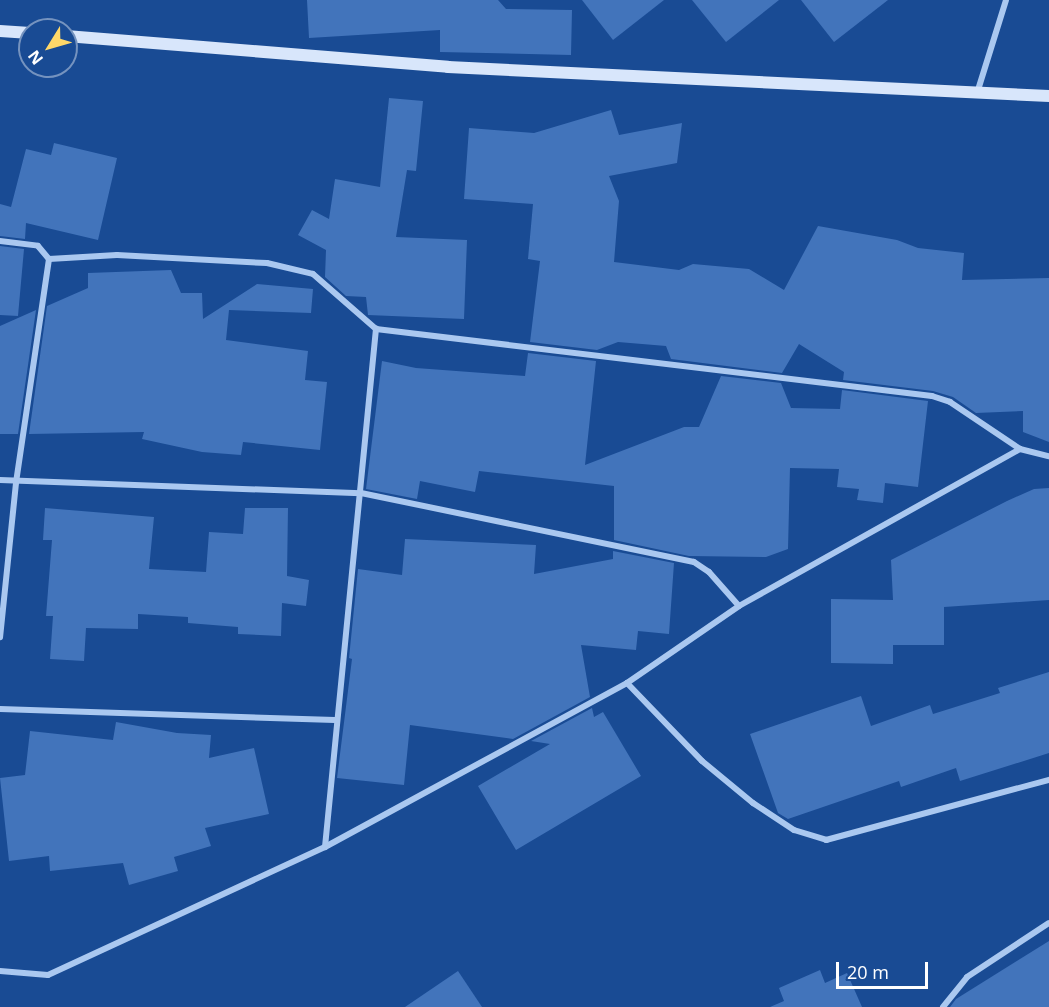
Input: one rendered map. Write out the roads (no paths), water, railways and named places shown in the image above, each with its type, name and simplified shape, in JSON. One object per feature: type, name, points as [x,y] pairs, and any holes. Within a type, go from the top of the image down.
[{"type":"street","points":[[978,90],[1006,0]]},
{"type":"street","points":[[0,31],[18,32]]},
{"type":"street","points":[[78,37],[448,67],[978,90],[1049,96]]},
{"type":"street","points":[[0,241],[38,246],[49,259],[16,483],[0,637]]},
{"type":"street","points":[[49,259],[117,255],[267,263],[313,274],[376,329],[932,396],[950,402],[1020,448],[1049,456]]},
{"type":"street","points":[[325,847],[335,720],[361,493],[376,329]]},
{"type":"street","points":[[0,971],[48,975],[325,847],[627,683],[739,606],[1020,448]]},
{"type":"street","points":[[0,480],[16,483],[361,493],[694,562],[710,572],[739,606]]},
{"type":"street","points":[[627,683],[702,761],[753,803],[794,830],[826,840],[1049,780]]},
{"type":"street","points":[[0,709],[335,720]]},
{"type":"street","points":[[943,1007],[967,977],[1049,923]]}]
